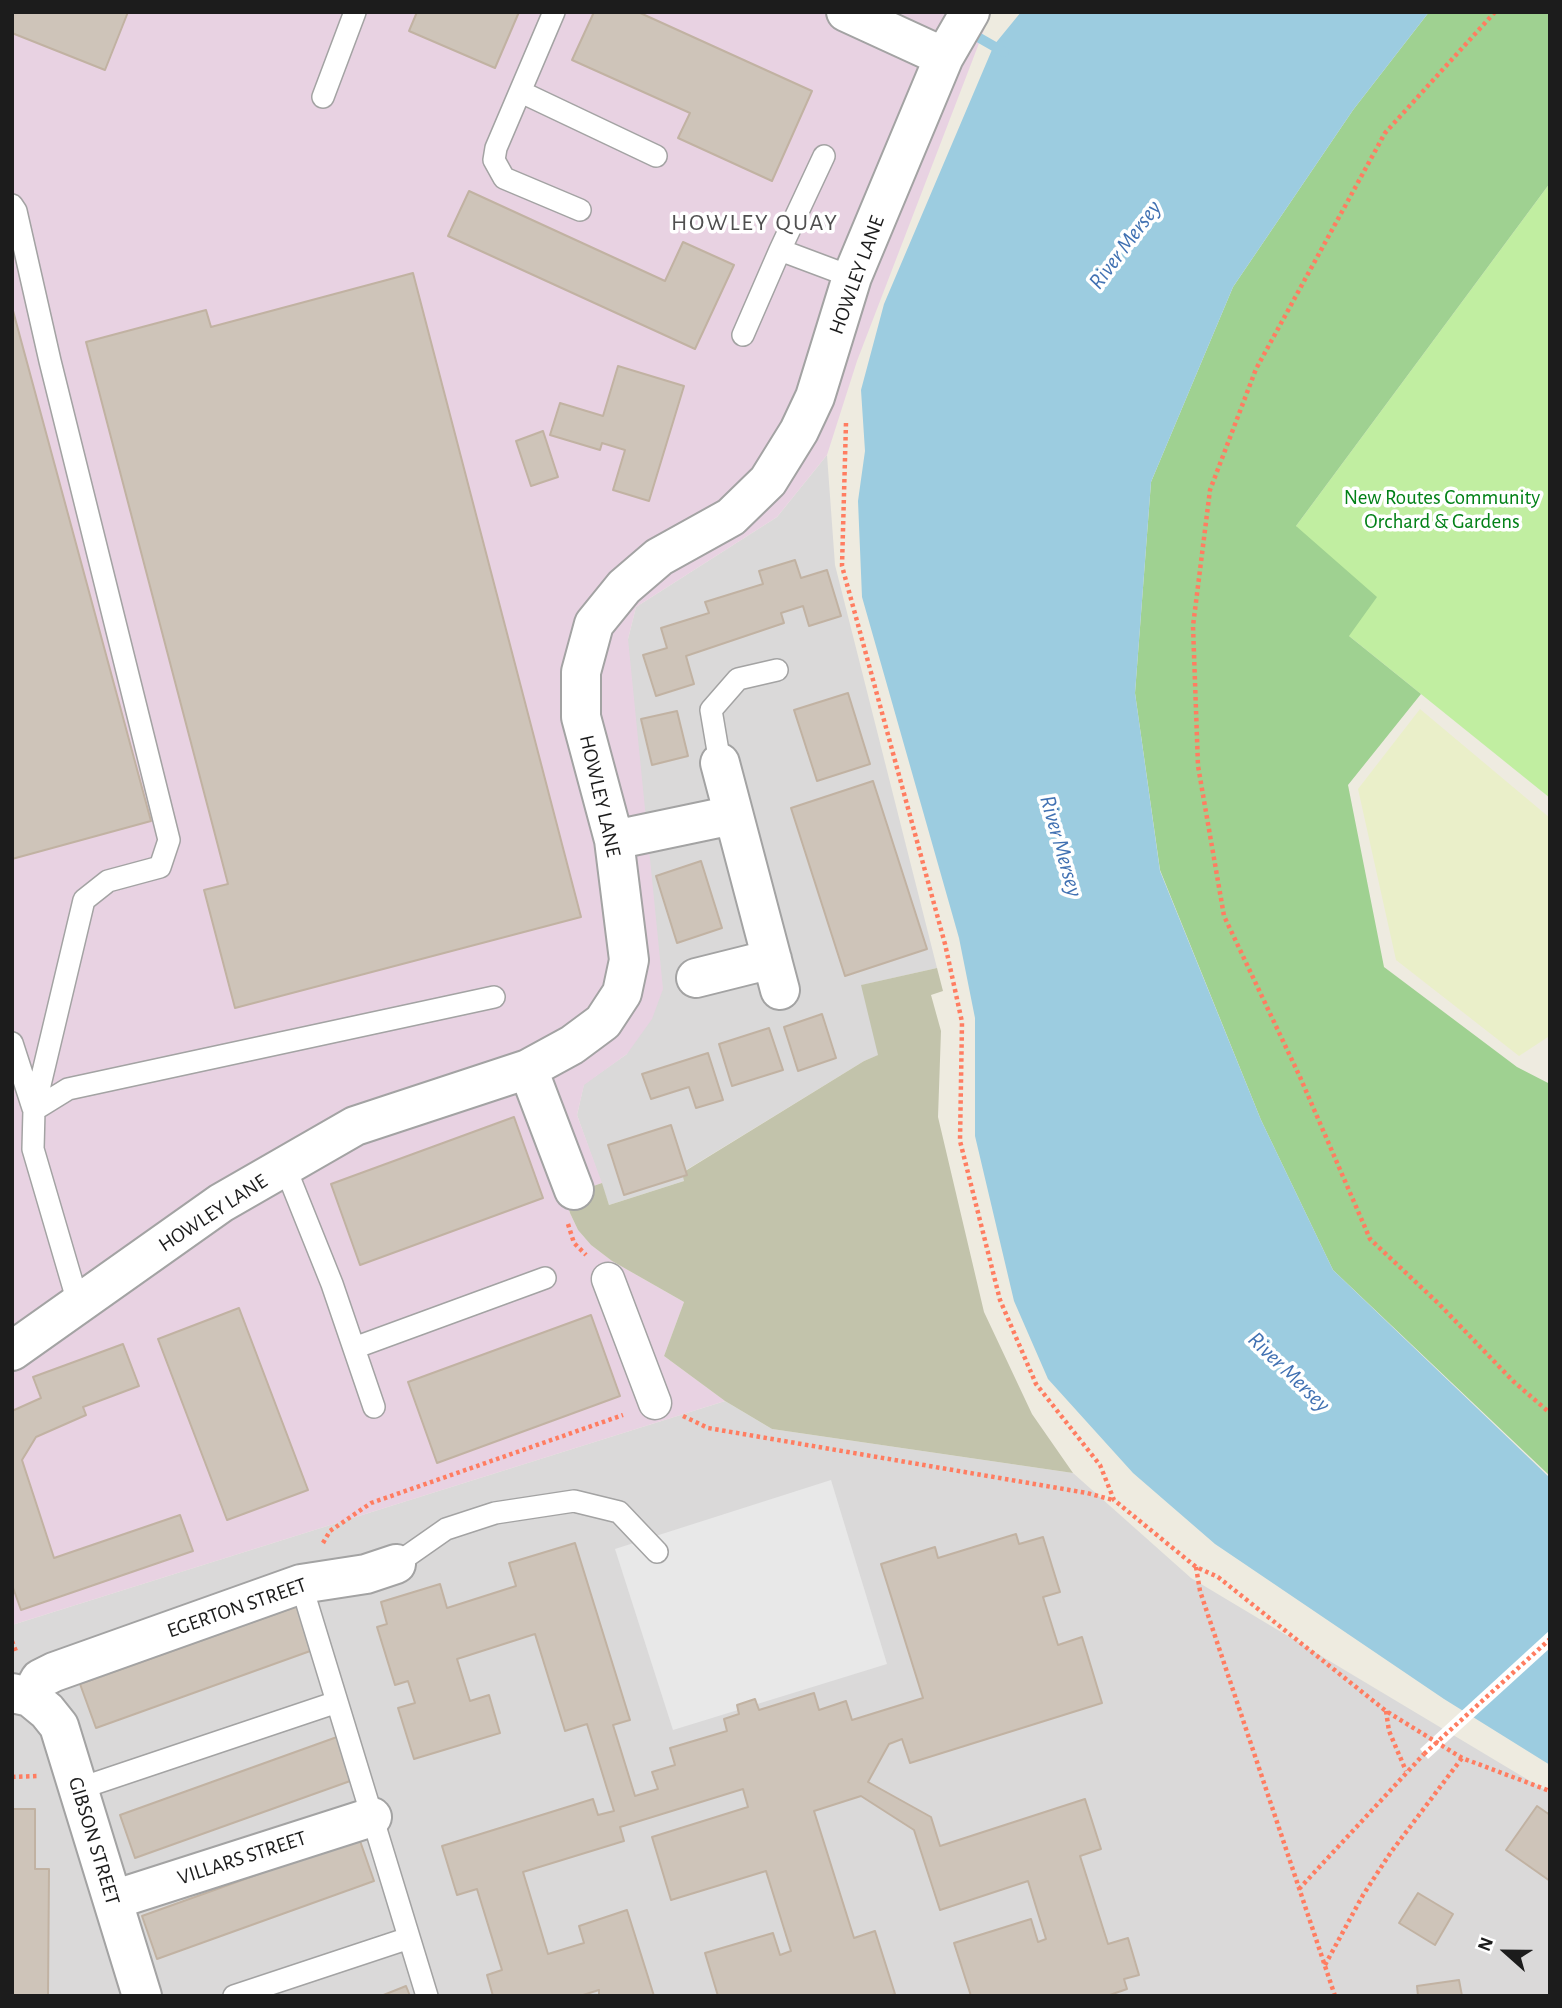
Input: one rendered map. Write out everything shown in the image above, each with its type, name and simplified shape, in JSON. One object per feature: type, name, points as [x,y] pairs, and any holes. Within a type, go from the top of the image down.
[{"type":"street","points":[[846,12],[944,57]]},
{"type":"street","name":"HOWLEY LANE","points":[[12,1351],[221,1203],[355,1126],[528,1069],[572,1045],[603,1022],[622,993],[629,960],[614,840],[581,717],[581,672],[594,624],[624,587],[659,557],[731,517],[768,481],[799,431],[815,397],[852,278],[944,57],[970,12]]},
{"type":"street","points":[[696,978],[776,975],[720,764]]},
{"type":"street","points":[[614,840],[733,815]]},
{"type":"street","points":[[528,1069],[574,1190]]},
{"type":"street","points":[[608,1279],[655,1404]]},
{"type":"street","name":"EGERTON STREET","points":[[21,1695],[40,1679],[54,1672],[301,1584],[366,1574],[396,1564]]},
{"type":"street","name":"GIBSON STREET","points":[[21,1695],[47,1711],[59,1726],[142,1996]]},
{"type":"street","name":"VILLARS STREET","points":[[113,1900],[372,1817]]},
{"type":"lane","points":[[323,97],[355,12]]},
{"type":"lane","points":[[554,12],[496,148],[494,160],[504,178],[580,210]]},
{"type":"lane","points":[[521,92],[656,156]]},
{"type":"lane","points":[[743,335],[824,156]]},
{"type":"lane","points":[[12,205],[16,211],[169,840],[160,867],[108,881],[84,900],[34,1110],[33,1149],[79,1306]]},
{"type":"lane","points":[[780,250],[852,278]]},
{"type":"lane","points":[[720,764],[711,710],[738,679],[777,670]]},
{"type":"lane","points":[[34,1110],[68,1089],[494,996]]},
{"type":"lane","points":[[12,1043],[34,1110]]},
{"type":"lane","points":[[285,1167],[332,1284],[374,1407]]},
{"type":"lane","points":[[354,1348],[545,1278]]},
{"type":"lane","name":"EGERTON STREET","points":[[396,1564],[446,1528],[495,1513],[574,1501],[619,1513],[657,1552]]},
{"type":"lane","points":[[301,1584],[427,1996]]},
{"type":"lane","points":[[78,1789],[337,1702]]},
{"type":"lane","points":[[234,1996],[409,1938]]},
{"type":"path","points":[[1494,12],[1385,134],[1256,369],[1210,490],[1193,626],[1197,754],[1224,916],[1300,1077],[1370,1239],[1439,1304],[1513,1381],[1550,1413]]},
{"type":"path","points":[[846,414],[842,566],[946,944],[962,1022],[960,1141],[1000,1300],[1035,1384],[1100,1465],[1114,1500]]},
{"type":"path","points":[[574,1190],[558,1195],[574,1242],[608,1279]]},
{"type":"path","points":[[371,1503],[655,1404],[708,1428],[1074,1490],[1114,1500],[1196,1567],[1218,1577],[1386,1711],[1462,1758],[1550,1791]]},
{"type":"path","points":[[1196,1567],[1200,1591],[1335,1996]]},
{"type":"path","points":[[1299,1889],[1406,1771],[1550,1639]]},
{"type":"path","points":[[1386,1711],[1389,1731],[1406,1771]]},
{"type":"path","points":[[1324,1966],[1363,1895],[1462,1758]]},
{"type":"shaded area","points":[[12,12],[991,12],[857,361],[827,455],[777,517],[636,607],[628,639],[663,989],[652,1019],[627,1054],[584,1085],[577,1115],[602,1183],[565,1196],[578,1230],[591,1245],[612,1261],[684,1302],[664,1356],[725,1401],[12,1625]]},
{"type":"shaded area","points":[[827,455],[835,565],[937,968],[862,985],[879,1055],[864,1061],[683,1172],[684,1181],[609,1205],[577,1115],[584,1084],[627,1054],[628,639],[636,607],[777,517]]},
{"type":"shaded area","points":[[1420,709],[1550,818],[1550,1033],[1519,1056],[1396,960],[1358,789]]},
{"type":"shaded area","points":[[937,968],[943,991],[931,995],[941,1031],[938,1117],[984,1312],[1032,1414],[1073,1473],[772,1429],[725,1401],[664,1356],[684,1302],[612,1261],[591,1245],[578,1230],[565,1196],[602,1183],[609,1205],[684,1181],[682,1173],[878,1055],[861,985]]},
{"type":"shaded area","points":[[725,1401],[772,1429],[1073,1473],[1191,1578],[1550,1793],[1550,1996],[12,1996],[12,1625]]},
{"type":"shaded area","points":[[831,1480],[887,1664],[673,1730],[615,1549]]},
{"type":"green space","points":[[1429,12],[1550,12],[1550,183],[1296,526],[1377,597],[1349,636],[1421,694],[1348,785],[1384,967],[1517,1067],[1550,1084],[1550,1476],[1333,1270],[1261,1120],[1160,870],[1135,693],[1151,482],[1233,287],[1353,110]]},
{"type":"green space","name":"New Routes Community Orchard & Gardens","points":[[1550,183],[1550,798],[1349,636],[1296,526]]},
{"type":"water","name":"River Mersey","points":[[1021,12],[1429,12],[1353,110],[1233,287],[1151,482],[1135,693],[1160,871],[1261,1120],[1333,1270],[1550,1478],[1550,1765],[1444,1699],[1215,1544],[1133,1473],[1048,1379],[1014,1301],[975,1136],[975,1018],[959,938],[862,597],[858,501],[865,451],[861,390],[884,304],[994,45]]},
{"type":"pier","points":[[1550,1630],[1550,1648],[1428,1759],[1420,1749]]},
{"type":"building","points":[[12,12],[128,12],[105,70],[12,33]]},
{"type":"building","points":[[417,12],[519,12],[495,68],[409,31]]},
{"type":"building","points":[[594,12],[638,12],[812,91],[772,181],[678,138],[690,113],[572,60]]},
{"type":"building","points":[[469,191],[665,281],[683,242],[734,265],[695,349],[448,236]]},
{"type":"building","points":[[413,273],[581,917],[235,1008],[204,890],[228,884],[86,342],[206,310],[211,327]]},
{"type":"building","points":[[12,307],[151,821],[12,859]]},
{"type":"building","points":[[618,366],[684,386],[649,501],[613,490],[625,450],[602,443],[600,450],[550,435],[560,403],[603,416]]},
{"type":"building","points":[[543,431],[558,477],[531,486],[516,441]]},
{"type":"building","points":[[795,560],[801,578],[827,570],[841,616],[809,626],[803,606],[781,613],[784,623],[686,656],[694,684],[656,696],[643,655],[667,648],[661,628],[709,613],[705,602],[763,584],[759,571]]},
{"type":"building","points":[[848,693],[870,764],[817,781],[794,710]]},
{"type":"building","points":[[677,711],[688,756],[652,765],[641,719]]},
{"type":"building","points":[[873,781],[927,949],[845,976],[791,808]]},
{"type":"building","points":[[701,861],[722,928],[677,943],[656,876]]},
{"type":"building","points":[[822,1014],[836,1058],[798,1071],[784,1027]]},
{"type":"building","points":[[769,1028],[783,1070],[732,1086],[719,1044]]},
{"type":"building","points":[[708,1053],[723,1100],[696,1108],[689,1087],[651,1099],[642,1074]]},
{"type":"building","points":[[514,1117],[543,1198],[360,1265],[331,1184]]},
{"type":"building","points":[[671,1125],[687,1175],[624,1195],[608,1145]]},
{"type":"building","points":[[239,1308],[308,1490],[227,1520],[158,1339]]},
{"type":"building","points":[[591,1315],[620,1396],[437,1463],[408,1382]]},
{"type":"building","points":[[123,1344],[139,1386],[83,1407],[86,1415],[36,1437],[22,1460],[54,1558],[180,1515],[193,1551],[21,1610],[12,1585],[12,1411],[41,1398],[33,1377]]},
{"type":"building","points":[[1016,1534],[1019,1544],[1043,1537],[1060,1592],[1043,1597],[1058,1645],[1082,1637],[1102,1703],[910,1763],[902,1739],[889,1744],[868,1782],[931,1817],[940,1846],[1085,1799],[1101,1849],[1080,1856],[1108,1944],[1128,1938],[1139,1975],[1124,1979],[1127,1989],[1107,1996],[971,1996],[954,1943],[1031,1919],[1038,1942],[1046,1939],[1028,1881],[940,1910],[914,1830],[861,1796],[814,1811],[854,1938],[875,1931],[895,1994],[718,1996],[705,1953],[773,1933],[780,1955],[791,1951],[766,1871],[671,1900],[652,1837],[748,1807],[743,1789],[620,1827],[624,1841],[523,1872],[548,1954],[584,1943],[579,1926],[627,1910],[654,1996],[599,1996],[599,1990],[580,1996],[493,1996],[487,1975],[502,1970],[477,1889],[457,1895],[442,1846],[593,1799],[598,1815],[614,1811],[587,1724],[565,1731],[535,1634],[457,1659],[470,1701],[489,1695],[500,1733],[414,1759],[398,1708],[415,1703],[408,1681],[395,1685],[377,1627],[387,1624],[381,1602],[440,1584],[447,1608],[516,1586],[509,1563],[575,1543],[630,1720],[613,1725],[635,1796],[658,1789],[652,1772],[675,1765],[670,1748],[727,1731],[724,1719],[739,1714],[737,1705],[755,1699],[759,1710],[814,1693],[819,1710],[846,1701],[852,1720],[923,1698],[881,1564],[935,1547],[938,1558]]},
{"type":"building","points":[[298,1606],[313,1650],[96,1728],[80,1684]]},
{"type":"building","points":[[337,1737],[353,1780],[135,1858],[120,1815]]},
{"type":"building","points":[[1537,1806],[1550,1815],[1550,1881],[1506,1850]]},
{"type":"building","points":[[12,1809],[35,1809],[35,1869],[49,1869],[48,1996],[12,1996]]},
{"type":"building","points":[[359,1838],[374,1881],[157,1959],[142,1916]]},
{"type":"building","points":[[1418,1893],[1453,1914],[1435,1945],[1399,1923]]},
{"type":"building","points":[[1459,1980],[1462,1996],[1418,1996],[1417,1986]]},
{"type":"building","points":[[406,1986],[410,1996],[381,1996]]},
{"type":"waterway","points":[[976,36],[1004,52]]},
{"type":"district","name":"HOWLEY QUAY","points":[[755,223]]}]
